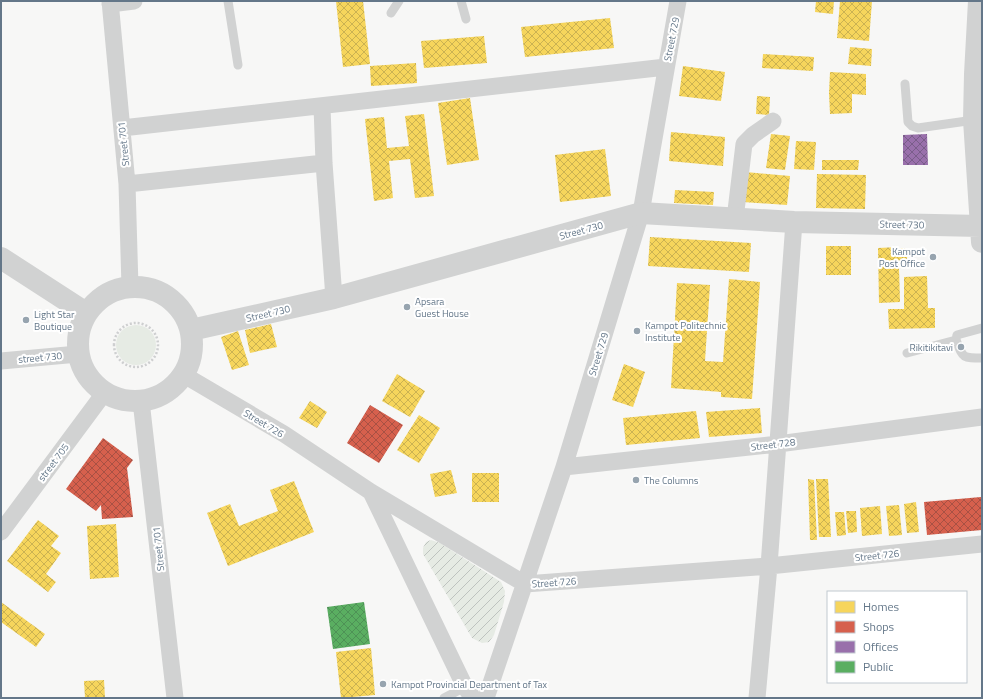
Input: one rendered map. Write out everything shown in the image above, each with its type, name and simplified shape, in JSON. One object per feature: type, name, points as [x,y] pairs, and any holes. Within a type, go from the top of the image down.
[{"type":"street","points":[[110,2],[134,1]]},
{"type":"street","name":"Street 729","points":[[486,698],[564,467],[641,213],[678,1]]},
{"type":"street","points":[[979,1],[974,120],[981,234]]},
{"type":"street","name":"Street 701","points":[[110,2],[127,184],[130,287]]},
{"type":"street","points":[[122,128],[666,68]]},
{"type":"street","points":[[322,106],[324,163],[334,298]]},
{"type":"street","points":[[734,220],[744,144],[773,122]]},
{"type":"street","points":[[127,184],[324,163]]},
{"type":"street","name":"Street 730","points":[[191,330],[334,298],[641,213],[734,220],[794,222],[981,234]]},
{"type":"street","points":[[757,698],[769,566],[794,222]]},
{"type":"street","points":[[1,258],[86,313]]},
{"type":"street","points":[[130,287],[152,289],[170,298],[182,310],[191,330],[192,350],[189,366],[184,374],[175,385],[162,395],[142,401],[122,400],[105,392],[92,382],[86,374],[78,354],[78,335],[86,313],[103,296],[116,290],[130,287]]},
{"type":"street","name":"street 730","points":[[1,361],[78,354]]},
{"type":"street","name":"Street 726","points":[[184,374],[284,434],[371,492],[525,584],[769,566],[982,544]]},
{"type":"street","name":"street 705","points":[[1,532],[105,392]]},
{"type":"street","name":"Street 701","points":[[142,401],[175,698]]},
{"type":"street","name":"Street 728","points":[[564,467],[778,444],[982,417]]},
{"type":"street","points":[[371,492],[469,693]]},
{"type":"lane","points":[[228,1],[238,64]]},
{"type":"lane","points":[[391,13],[399,1]]},
{"type":"lane","points":[[461,1],[466,19]]},
{"type":"lane","points":[[905,84],[908,122],[912,126],[918,128],[974,120]]},
{"type":"lane","points":[[982,328],[958,335],[956,340],[964,357],[982,358]]},
{"type":"lane","points":[[907,353],[956,340]]},
{"type":"lane","points":[[444,698],[469,693]]},
{"type":"path","points":[[139,322],[149,326],[154,330],[158,340],[158,350],[154,358],[149,363],[140,367],[124,364],[118,359],[114,348],[114,340],[117,333],[131,323],[139,322]]},
{"type":"shaded area","points":[[136,325],[147,328],[153,334],[156,345],[153,356],[147,362],[136,365],[125,362],[119,356],[116,345],[119,334],[125,328]]},
{"type":"shaded area","points":[[431,540],[440,543],[501,582],[505,591],[504,602],[494,635],[489,642],[482,643],[472,638],[423,554],[423,548],[426,542]]},
{"type":"building: Homes","points":[[336,1],[363,1],[370,64],[343,67]]},
{"type":"building: Homes","points":[[816,1],[834,1],[833,14],[815,12]]},
{"type":"building: Homes","points":[[840,1],[872,1],[869,41],[837,38]]},
{"type":"building: Homes","points":[[610,18],[614,48],[525,57],[521,27]]},
{"type":"building: Homes","points":[[484,36],[487,63],[424,68],[421,41]]},
{"type":"building: Homes","points":[[850,47],[872,49],[871,66],[848,64]]},
{"type":"building: Homes","points":[[763,54],[814,57],[813,71],[762,68]]},
{"type":"building: Homes","points":[[416,63],[417,83],[371,86],[370,66]]},
{"type":"building: Homes","points":[[683,66],[725,72],[721,101],[679,96]]},
{"type":"building: Homes","points":[[830,72],[866,74],[866,95],[852,94],[852,113],[830,114]]},
{"type":"building: Homes","points":[[757,96],[770,97],[769,115],[756,114]]},
{"type":"building: Homes","points":[[470,98],[479,160],[447,165],[438,103]]},
{"type":"building: Homes","points":[[424,114],[434,196],[415,198],[410,159],[389,161],[393,198],[374,201],[365,119],[384,117],[387,148],[409,146],[405,116]]},
{"type":"building: Homes","points":[[671,132],[725,137],[723,166],[669,161]]},
{"type":"building: Homes","points":[[771,134],[790,136],[785,170],[766,168]]},
{"type":"building: Homes","points":[[796,141],[816,142],[814,170],[794,169]]},
{"type":"building: Homes","points":[[605,149],[611,196],[560,202],[555,155]]},
{"type":"building: Homes","points":[[822,160],[859,160],[858,170],[822,170]]},
{"type":"building: Homes","points":[[746,172],[790,176],[787,205],[743,202]]},
{"type":"building: Homes","points":[[817,174],[866,175],[865,209],[816,208]]},
{"type":"building: Homes","points":[[675,190],[714,192],[713,205],[674,203]]},
{"type":"building: Homes","points":[[650,237],[751,243],[749,272],[648,266]]},
{"type":"building: Homes","points":[[826,246],[851,246],[851,275],[826,275]]},
{"type":"building: Homes","points":[[878,248],[906,248],[908,266],[899,267],[900,302],[879,303]]},
{"type":"building: Homes","points":[[927,276],[928,308],[935,308],[935,328],[889,329],[888,309],[904,309],[904,277]]},
{"type":"building: Homes","points":[[729,279],[760,282],[752,399],[721,397],[721,392],[671,388],[677,283],[710,285],[705,361],[723,362]]},
{"type":"building: Homes","points":[[271,324],[277,347],[250,353],[245,330]]},
{"type":"building: Homes","points":[[238,331],[249,365],[232,370],[221,337]]},
{"type":"building: Homes","points":[[624,364],[645,372],[633,407],[612,400]]},
{"type":"building: Homes","points":[[397,374],[425,391],[410,417],[382,401]]},
{"type":"building: Homes","points":[[310,401],[327,412],[317,428],[299,418]]},
{"type":"building: Homes","points":[[760,408],[762,433],[709,437],[706,412]]},
{"type":"building: Homes","points":[[696,411],[700,438],[626,445],[623,418]]},
{"type":"building: Homes","points":[[419,415],[440,428],[419,463],[397,450]]},
{"type":"building: Homes","points":[[451,470],[457,493],[435,497],[430,474]]},
{"type":"building: Homes","points":[[472,473],[499,473],[499,502],[472,502]]},
{"type":"building: Homes","points":[[808,479],[814,480],[817,540],[810,540]]},
{"type":"building: Homes","points":[[816,479],[828,479],[831,537],[819,537]]},
{"type":"building: Homes","points":[[294,481],[314,532],[228,566],[207,513],[230,504],[239,526],[278,511],[270,490]]},
{"type":"building: Homes","points":[[916,502],[919,532],[907,533],[904,504]]},
{"type":"building: Homes","points":[[899,505],[902,535],[889,536],[886,506]]},
{"type":"building: Homes","points":[[880,506],[882,534],[862,536],[860,508]]},
{"type":"building: Homes","points":[[846,511],[856,511],[857,532],[848,533]]},
{"type":"building: Homes","points":[[835,512],[844,512],[846,535],[837,536]]},
{"type":"building: Homes","points":[[38,520],[59,536],[51,546],[61,553],[46,574],[56,582],[48,592],[7,561]]},
{"type":"building: Homes","points":[[116,524],[119,577],[90,579],[87,526]]},
{"type":"building: Homes","points":[[1,602],[45,634],[36,647],[1,622]]},
{"type":"building: Homes","points":[[371,648],[375,695],[341,698],[336,652]]},
{"type":"building: Homes","points":[[104,680],[105,698],[85,698],[84,681]]},
{"type":"building: Shops","points":[[370,405],[403,425],[379,463],[347,443]]},
{"type":"building: Shops","points":[[103,438],[133,460],[127,468],[133,517],[102,519],[101,505],[96,511],[66,489]]},
{"type":"building: Shops","points":[[981,497],[982,530],[927,535],[924,502]]},
{"type":"building: Offices","points":[[927,134],[928,165],[903,165],[903,135]]},
{"type":"building: Public","points":[[364,602],[370,644],[333,649],[327,607]]},
{"type":"place","name":"Kampot Post Office","points":[[933,257]]},
{"type":"place","name":"Apsara Guest House","points":[[407,307]]},
{"type":"place","name":"Light Star Boutique","points":[[26,320]]},
{"type":"place","name":"Kampot Politechnic Institute","points":[[637,331]]},
{"type":"place","name":"Rikitikitavi","points":[[961,347]]},
{"type":"place","name":"The Columns","points":[[636,480]]},
{"type":"place","name":"Kampot Provincial Department of Tax","points":[[383,684]]}]
